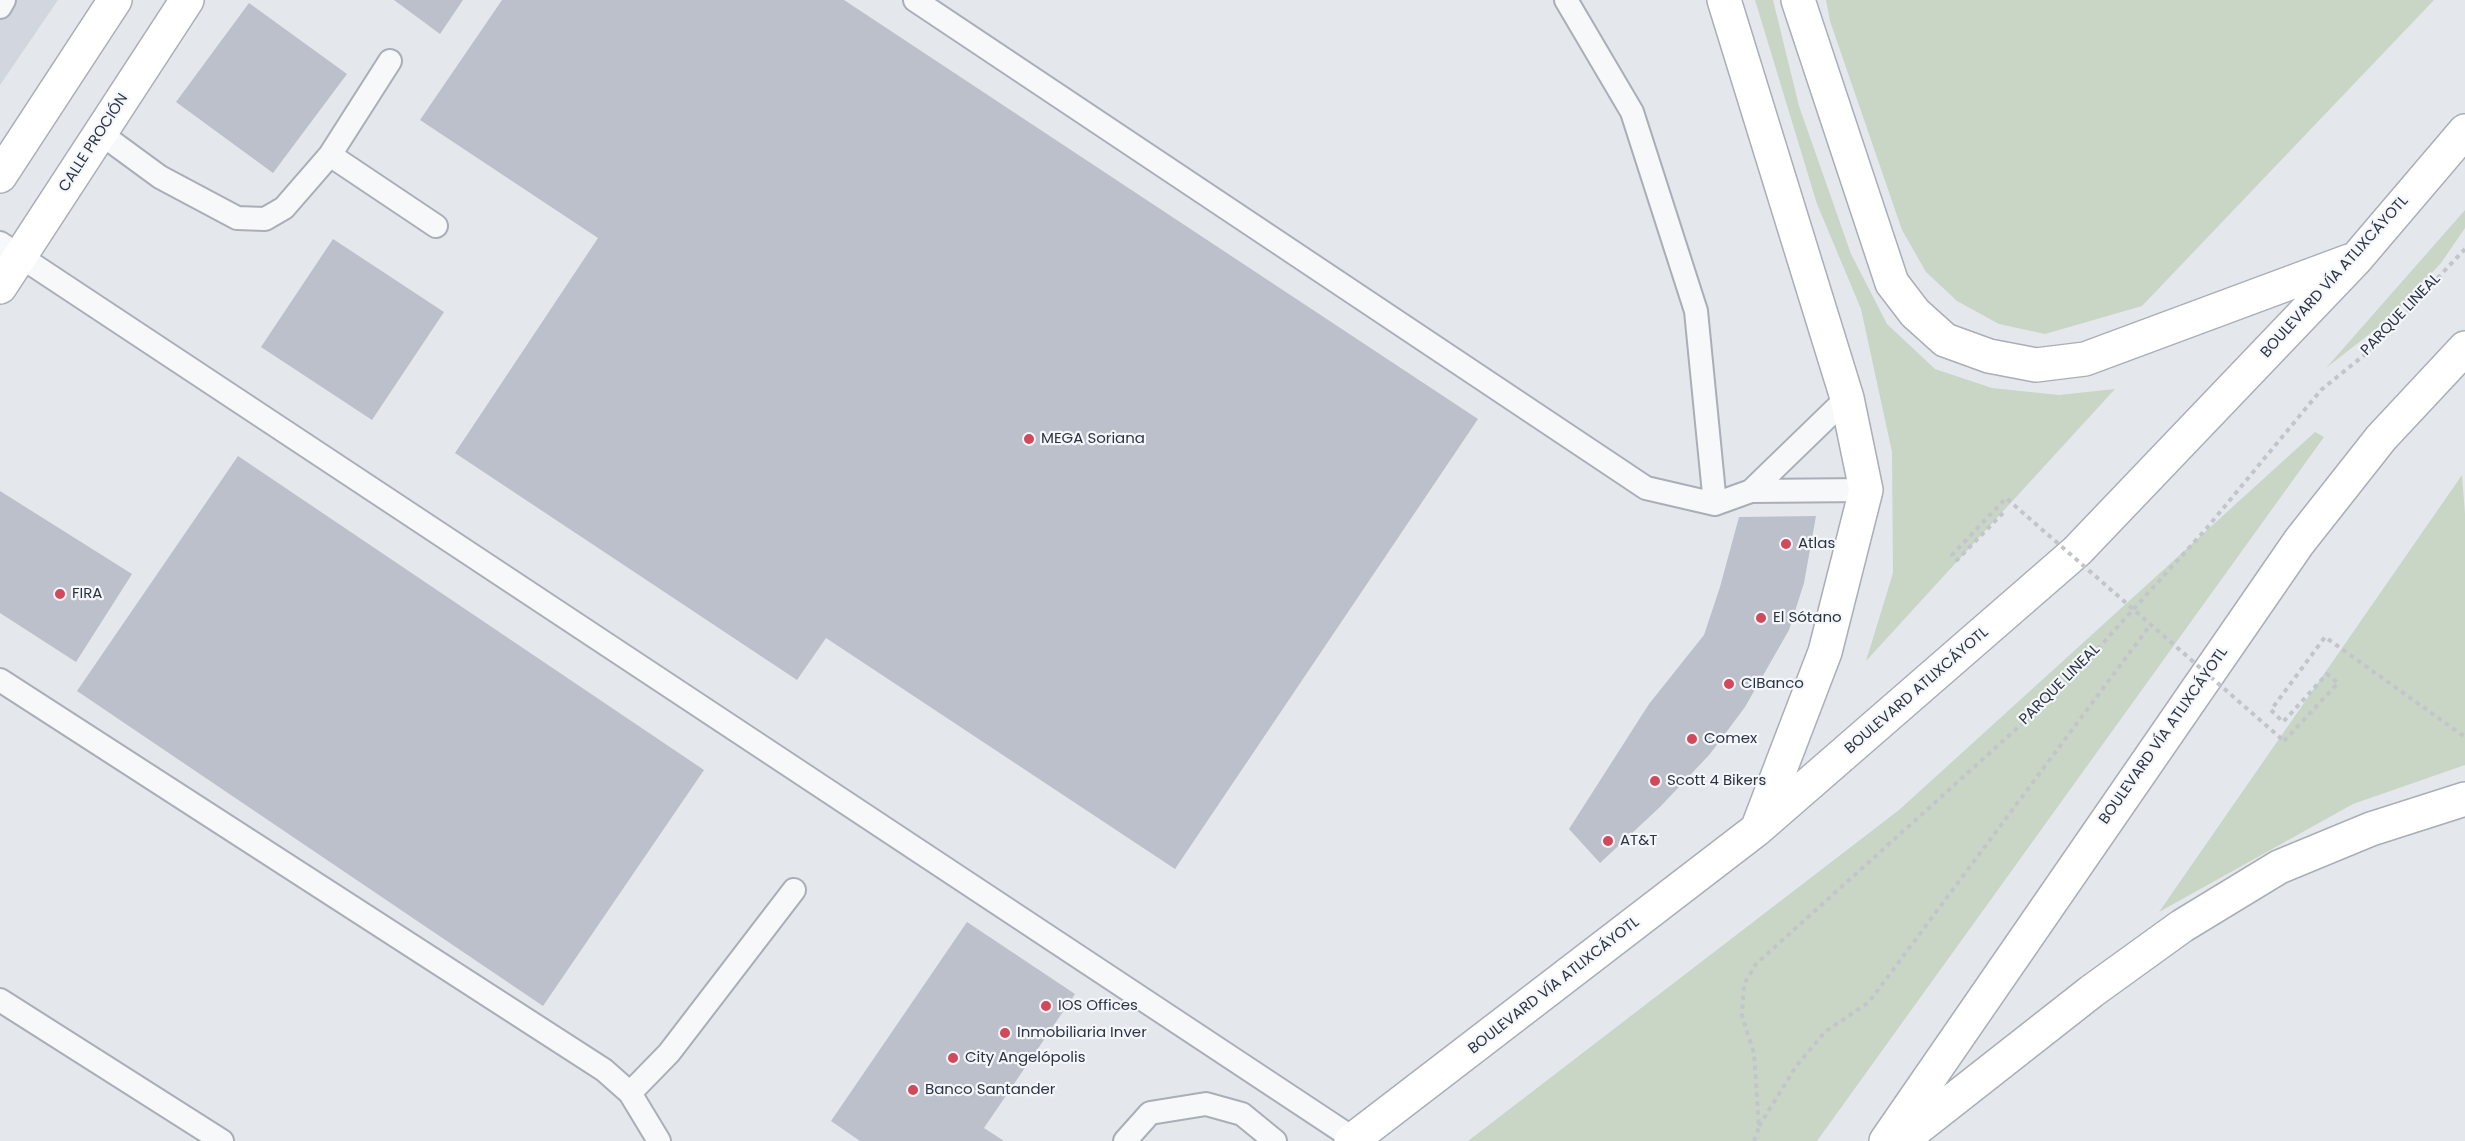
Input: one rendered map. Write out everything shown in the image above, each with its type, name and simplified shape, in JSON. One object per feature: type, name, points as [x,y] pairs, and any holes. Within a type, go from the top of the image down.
[{"type":"main road","points":[[0,176],[115,0]]},
{"type":"main road","name":"CALLE PROCIÓN","points":[[0,287],[10,250],[100,134],[187,0]]},
{"type":"main road","points":[[1724,0],[1847,398],[1866,490],[1825,652],[1756,830]]},
{"type":"main road","points":[[1798,0],[1892,283],[1915,313],[1945,340],[1989,356],[2036,365],[2085,359],[2356,259]]},
{"type":"main road","name":"BOULEVARD VÍA ATLIXCÁYOTL","points":[[2077,551],[2356,259],[2465,131]]},
{"type":"main road","name":"BOULEVARD VÍA ATLIXCÁYOTL","points":[[1886,1141],[2299,542],[2381,438],[2465,348]]},
{"type":"main road","name":"BOULEVARD ATLIXCÁYOTL","points":[[1756,830],[2077,551]]},
{"type":"main road","points":[[1901,1141],[2092,991],[2182,926],[2279,867],[2370,830],[2465,799]]},
{"type":"main road","name":"BOULEVARD VÍA ATLIXCÁYOTL","points":[[1353,1140],[1756,830]]},
{"type":"lane","points":[[0,7],[4,0]]},
{"type":"lane","points":[[915,0],[1646,488],[1715,504],[1751,490],[1866,490]]},
{"type":"lane","points":[[1566,0],[1632,112],[1696,311],[1715,504]]},
{"type":"lane","points":[[100,134],[160,177],[237,218],[265,219],[284,208],[330,155],[390,61]]},
{"type":"lane","points":[[330,155],[436,226]]},
{"type":"lane","points":[[10,250],[1353,1140]]},
{"type":"lane","points":[[1751,490],[1847,398]]},
{"type":"lane","points":[[0,680],[604,1070],[630,1094],[659,1141]]},
{"type":"lane","points":[[630,1094],[669,1053],[794,890]]},
{"type":"lane","points":[[0,1000],[222,1141]]},
{"type":"lane","points":[[1125,1141],[1150,1113],[1206,1104],[1242,1114],[1275,1141]]},
{"type":"path","name":"PARQUE LINEAL","points":[[1754,1141],[1759,1127],[1754,1053],[1742,1016],[1744,984],[1756,964],[2065,685],[2206,529],[2320,390],[2368,352],[2465,249]]},
{"type":"path","points":[[2002,513],[1957,560],[1952,555],[2006,498],[2284,741],[2338,683],[2327,674],[2283,722],[2271,710],[2325,637],[2465,737]]},
{"type":"path","points":[[1759,1127],[1797,1065],[1825,1032],[1869,1002],[2151,624]]},
{"type":"shaded area","points":[[0,0],[58,0],[0,85]]},
{"type":"green space","points":[[1755,0],[1773,0],[1799,106],[1851,254],[1887,324],[1935,369],[1992,388],[2059,395],[2115,389],[1866,661],[1893,573],[1892,452],[1861,309],[1817,204]]},
{"type":"green space","points":[[1826,0],[2434,0],[2142,306],[2045,334],[1999,324],[1957,301],[1926,272],[1902,230],[1830,21]]},
{"type":"green space","points":[[2465,210],[2465,228],[2441,263],[2390,318],[2326,368]]},
{"type":"green space","points":[[2315,432],[2324,437],[1817,1141],[1468,1141],[1899,810]]},
{"type":"green space","points":[[2462,475],[2465,514],[2465,765],[2353,804],[2159,912]]},
{"type":"building","points":[[394,0],[463,0],[440,34]]},
{"type":"building","points":[[502,0],[844,0],[1478,419],[1175,869],[826,638],[797,680],[455,453],[598,238],[420,120]]},
{"type":"building","points":[[249,3],[347,74],[273,173],[176,102]]},
{"type":"building","points":[[333,239],[444,312],[372,420],[261,347]]},
{"type":"building","points":[[238,456],[704,770],[543,1006],[77,691]]},
{"type":"building","name":"FIRA","points":[[0,491],[132,574],[76,662],[0,613]]},
{"type":"building","points":[[1816,516],[1804,583],[1789,630],[1745,707],[1710,754],[1660,807],[1600,863],[1569,829],[1649,704],[1704,635],[1739,517]]},
{"type":"building","name":"City Angelópolis","points":[[967,922],[1075,994],[984,1128],[1004,1141],[860,1141],[831,1121]]},
{"type":"place","name":"MEGA Soriana","points":[[1029,439]]},
{"type":"place","name":"Atlas","points":[[1786,544]]},
{"type":"place","name":"FIRA","points":[[60,594]]},
{"type":"place","name":"El Sótano","points":[[1761,618]]},
{"type":"place","name":"CIBanco","points":[[1729,684]]},
{"type":"place","name":"Comex","points":[[1692,739]]},
{"type":"place","name":"Scott 4 Bikers","points":[[1655,781]]},
{"type":"place","name":"AT&T","points":[[1608,841]]},
{"type":"place","name":"IOS Offices","points":[[1046,1006]]},
{"type":"place","name":"Inmobiliaria Inver","points":[[1005,1033]]},
{"type":"place","name":"City Angelópolis","points":[[953,1058]]},
{"type":"place","name":"Banco Santander","points":[[913,1090]]}]
